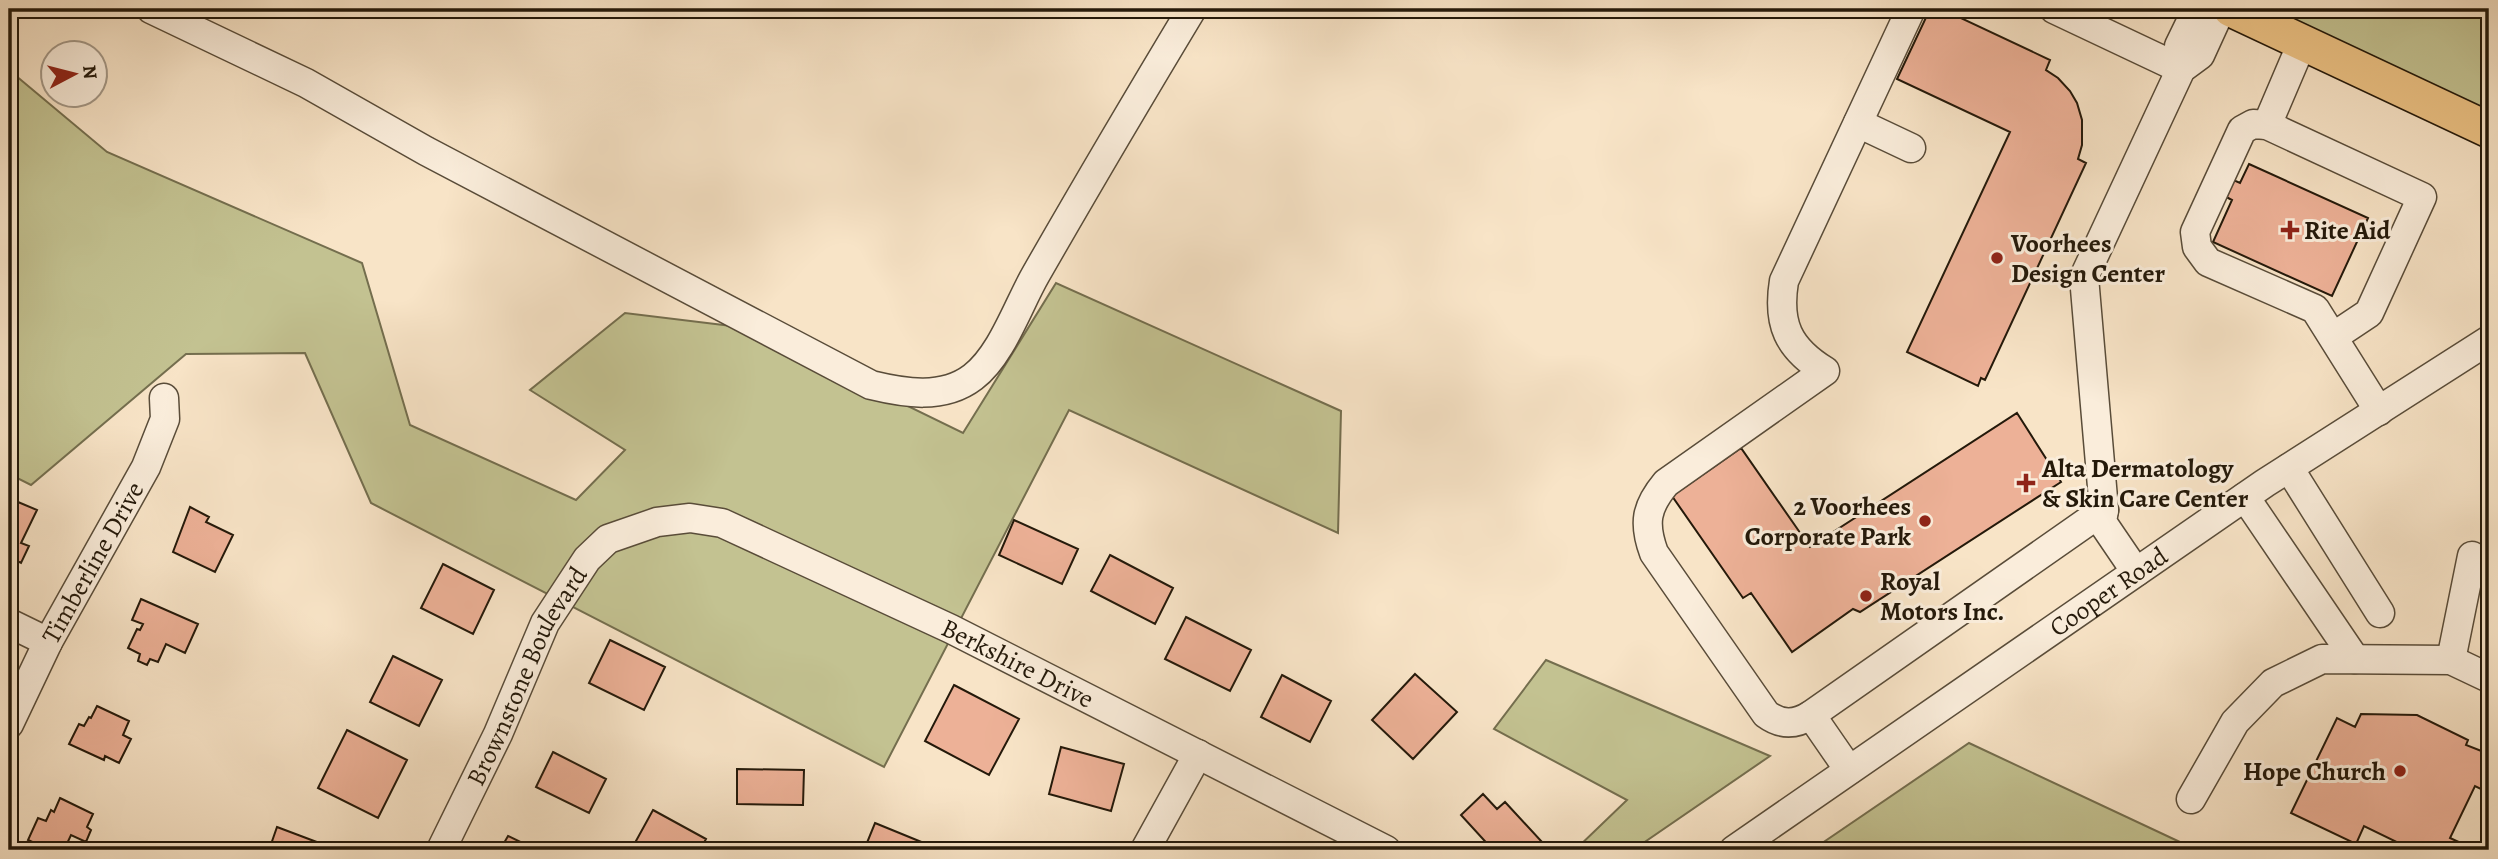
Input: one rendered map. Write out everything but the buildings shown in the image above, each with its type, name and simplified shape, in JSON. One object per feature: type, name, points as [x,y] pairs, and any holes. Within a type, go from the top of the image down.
[{"type":"main road","points":[[2231,9],[2489,130]]},
{"type":"street","points":[[150,9],[306,83],[426,151],[871,384],[905,393],[938,391],[959,386],[975,376],[995,351],[1034,278],[1192,9]]},
{"type":"street","points":[[1911,9],[1784,281],[1781,302],[1784,324],[1793,344],[1807,360],[1825,371],[1666,483],[1654,498],[1647,515],[1647,535],[1654,553],[1766,714],[1783,723],[1793,723],[1811,715],[2104,510]]},
{"type":"street","points":[[2054,9],[2181,69]]},
{"type":"street","points":[[2181,69],[2179,46],[2197,9]]},
{"type":"street","points":[[2143,567],[2102,522],[2104,510],[2084,276],[2181,69],[2200,55],[2221,9]]},
{"type":"street","points":[[2267,125],[2302,43]]},
{"type":"street","points":[[1857,123],[1911,148]]},
{"type":"street","points":[[2333,337],[2369,313],[2422,197],[2267,125],[2253,124],[2242,130],[2195,232],[2196,244],[2208,262],[2315,309],[2379,411]]},
{"type":"street","name":"Cooper Road","points":[[1734,850],[2245,497],[2489,340]]},
{"type":"street","name":"Timberline Drive","points":[[9,724],[48,642],[146,467],[165,419],[164,398]]},
{"type":"street","points":[[2289,468],[2380,613]]},
{"type":"street","points":[[2245,497],[2355,659]]},
{"type":"street","name":"Berkshire Drive","points":[[639,529],[657,522],[690,518],[722,523],[951,629],[1386,850]]},
{"type":"street","name":"Brownstone Boulevard","points":[[441,850],[498,734],[545,623],[587,559],[608,539],[639,529]]},
{"type":"street","points":[[2451,660],[2472,556]]},
{"type":"street","points":[[9,623],[48,642]]},
{"type":"street","points":[[2191,799],[2235,722],[2273,683],[2322,659],[2451,660],[2489,678]]},
{"type":"street","points":[[1811,715],[1849,770]]},
{"type":"street","points":[[1145,850],[1198,754]]},
{"type":"shaded area","points":[[2231,9],[2489,9],[2489,130]]},
{"type":"shaded area","points":[[9,70],[38,94],[38,108],[54,108],[107,152],[362,263],[410,425],[576,500],[625,450],[530,390],[625,313],[748,328],[963,433],[1056,283],[1341,411],[1338,533],[1069,410],[884,767],[371,503],[305,353],[186,354],[31,485],[9,474]]},
{"type":"shaded area","points":[[1546,660],[1770,756],[1633,850],[1575,850],[1627,800],[1494,729]]},
{"type":"shaded area","points":[[1969,743],[2197,850],[1812,850]]},
{"type":"place","name":"Rite Aid","points":[[2290,230]]},
{"type":"place","name":"Voorhees Design Center","points":[[1997,258]]},
{"type":"place","name":"Alta Dermatology & Skin Care Center","points":[[2026,483]]},
{"type":"place","name":"2 Voorhees Corporate Park","points":[[1925,521]]},
{"type":"place","name":"Royal Motors Inc.","points":[[1866,596]]},
{"type":"place","name":"Hope Church","points":[[2400,771]]}]
